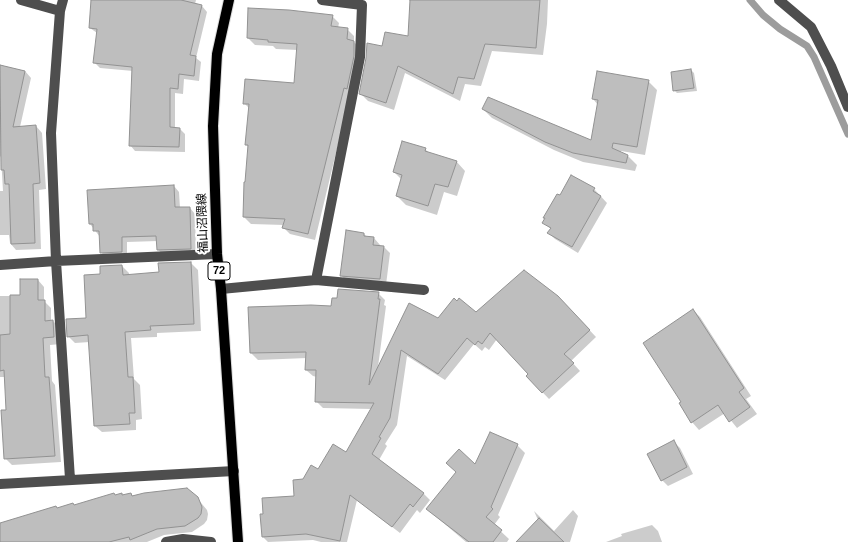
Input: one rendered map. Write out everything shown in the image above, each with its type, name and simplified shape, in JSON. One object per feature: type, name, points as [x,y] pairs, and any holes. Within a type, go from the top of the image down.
[{"type":"main road","name":"福山沼隈線","points":[[229,0],[217,54],[214,86],[213,126],[217,254],[222,289],[238,542]]},
{"type":"street","points":[[21,0],[60,11]]},
{"type":"street","points":[[63,0],[60,11],[50,133],[56,261],[70,479]]},
{"type":"street","points":[[316,280],[360,57],[362,5],[322,0]]},
{"type":"street","points":[[779,0],[812,27],[831,66],[848,107]]},
{"type":"street","points":[[0,265],[217,254]]},
{"type":"street","points":[[222,289],[316,280],[424,290]]},
{"type":"street","points":[[0,484],[234,471]]},
{"type":"street","points":[[166,542],[183,539],[211,542]]},
{"type":"building","points":[[91,0],[181,0],[202,5],[190,55],[196,56],[194,76],[179,74],[178,89],[170,88],[170,127],[180,128],[179,147],[129,146],[132,67],[93,63],[97,29],[89,28]]},
{"type":"building","points":[[410,0],[540,0],[536,48],[485,44],[474,79],[458,77],[453,94],[398,66],[386,103],[359,94],[366,58],[367,43],[382,46],[385,32],[408,36]]},
{"type":"building","points":[[248,8],[289,10],[333,15],[331,26],[348,28],[347,39],[354,41],[354,56],[347,89],[344,88],[308,234],[282,228],[285,219],[243,217],[244,182],[248,145],[245,145],[249,104],[243,104],[245,79],[294,83],[297,44],[268,42],[268,40],[247,38]]},
{"type":"building","points":[[0,65],[25,71],[13,127],[36,125],[40,183],[33,184],[35,243],[11,244],[9,184],[5,184],[4,170],[1,170]]},
{"type":"building","points":[[691,69],[694,88],[673,91],[671,72]]},
{"type":"building","points":[[597,71],[649,80],[637,147],[613,143],[612,148],[628,155],[626,163],[573,153],[545,142],[482,109],[488,97],[591,140],[598,100],[592,99]]},
{"type":"building","points":[[402,141],[426,148],[425,151],[457,161],[448,187],[435,184],[428,206],[396,196],[402,175],[393,172]]},
{"type":"building","points":[[571,175],[595,188],[593,191],[601,196],[572,247],[547,233],[551,228],[542,223],[545,218],[543,218],[557,194],[560,195]]},
{"type":"building","points":[[174,185],[175,207],[190,207],[191,249],[157,250],[156,236],[122,237],[122,252],[100,253],[99,231],[93,231],[93,224],[89,224],[87,190]]},
{"type":"building","points":[[346,230],[364,233],[364,236],[374,237],[373,245],[384,246],[380,279],[340,276]]},
{"type":"building","points":[[191,262],[194,324],[150,326],[151,330],[125,332],[128,377],[133,377],[135,413],[129,413],[130,424],[94,426],[88,335],[67,337],[66,319],[86,318],[84,275],[100,274],[100,266],[122,265],[123,275],[159,272],[158,263]]},
{"type":"building","points":[[524,270],[558,296],[590,330],[564,354],[574,363],[542,393],[526,376],[528,374],[490,333],[482,344],[478,341],[475,345],[467,338],[438,374],[401,350],[390,418],[379,437],[381,438],[372,454],[424,493],[413,507],[410,504],[392,527],[350,495],[340,541],[306,534],[262,537],[260,514],[263,514],[262,498],[294,496],[293,480],[303,479],[311,465],[318,469],[333,444],[346,452],[374,403],[315,402],[316,370],[305,370],[306,352],[250,353],[248,307],[311,305],[331,306],[332,298],[337,298],[338,289],[379,292],[378,299],[380,299],[369,385],[409,303],[438,318],[454,298],[457,301],[459,298],[476,312]]},
{"type":"building","points":[[20,279],[38,279],[38,300],[45,300],[45,321],[53,320],[54,337],[43,338],[45,377],[49,377],[55,456],[4,459],[1,410],[6,410],[4,370],[0,371],[0,335],[10,334],[10,295],[20,295]]},
{"type":"building","points":[[693,309],[744,388],[739,392],[750,407],[729,422],[718,405],[691,423],[679,403],[681,402],[643,343]]},
{"type":"building","points":[[490,432],[518,444],[491,507],[493,509],[486,517],[502,530],[493,542],[469,542],[426,509],[456,472],[446,463],[459,449],[475,464]]},
{"type":"building","points":[[674,440],[687,467],[661,481],[647,454]]},
{"type":"building","points":[[187,488],[198,497],[202,507],[201,514],[198,518],[185,526],[157,529],[130,540],[129,537],[109,542],[0,542],[0,523],[56,506],[57,508],[73,503],[74,505],[114,493],[115,495],[122,493],[122,495],[131,493],[132,496],[144,493]]},
{"type":"building","points":[[539,518],[564,542],[516,542]]},
{"type":"waterway","points":[[750,0],[763,15],[780,29],[807,46],[814,57],[848,134]]}]
